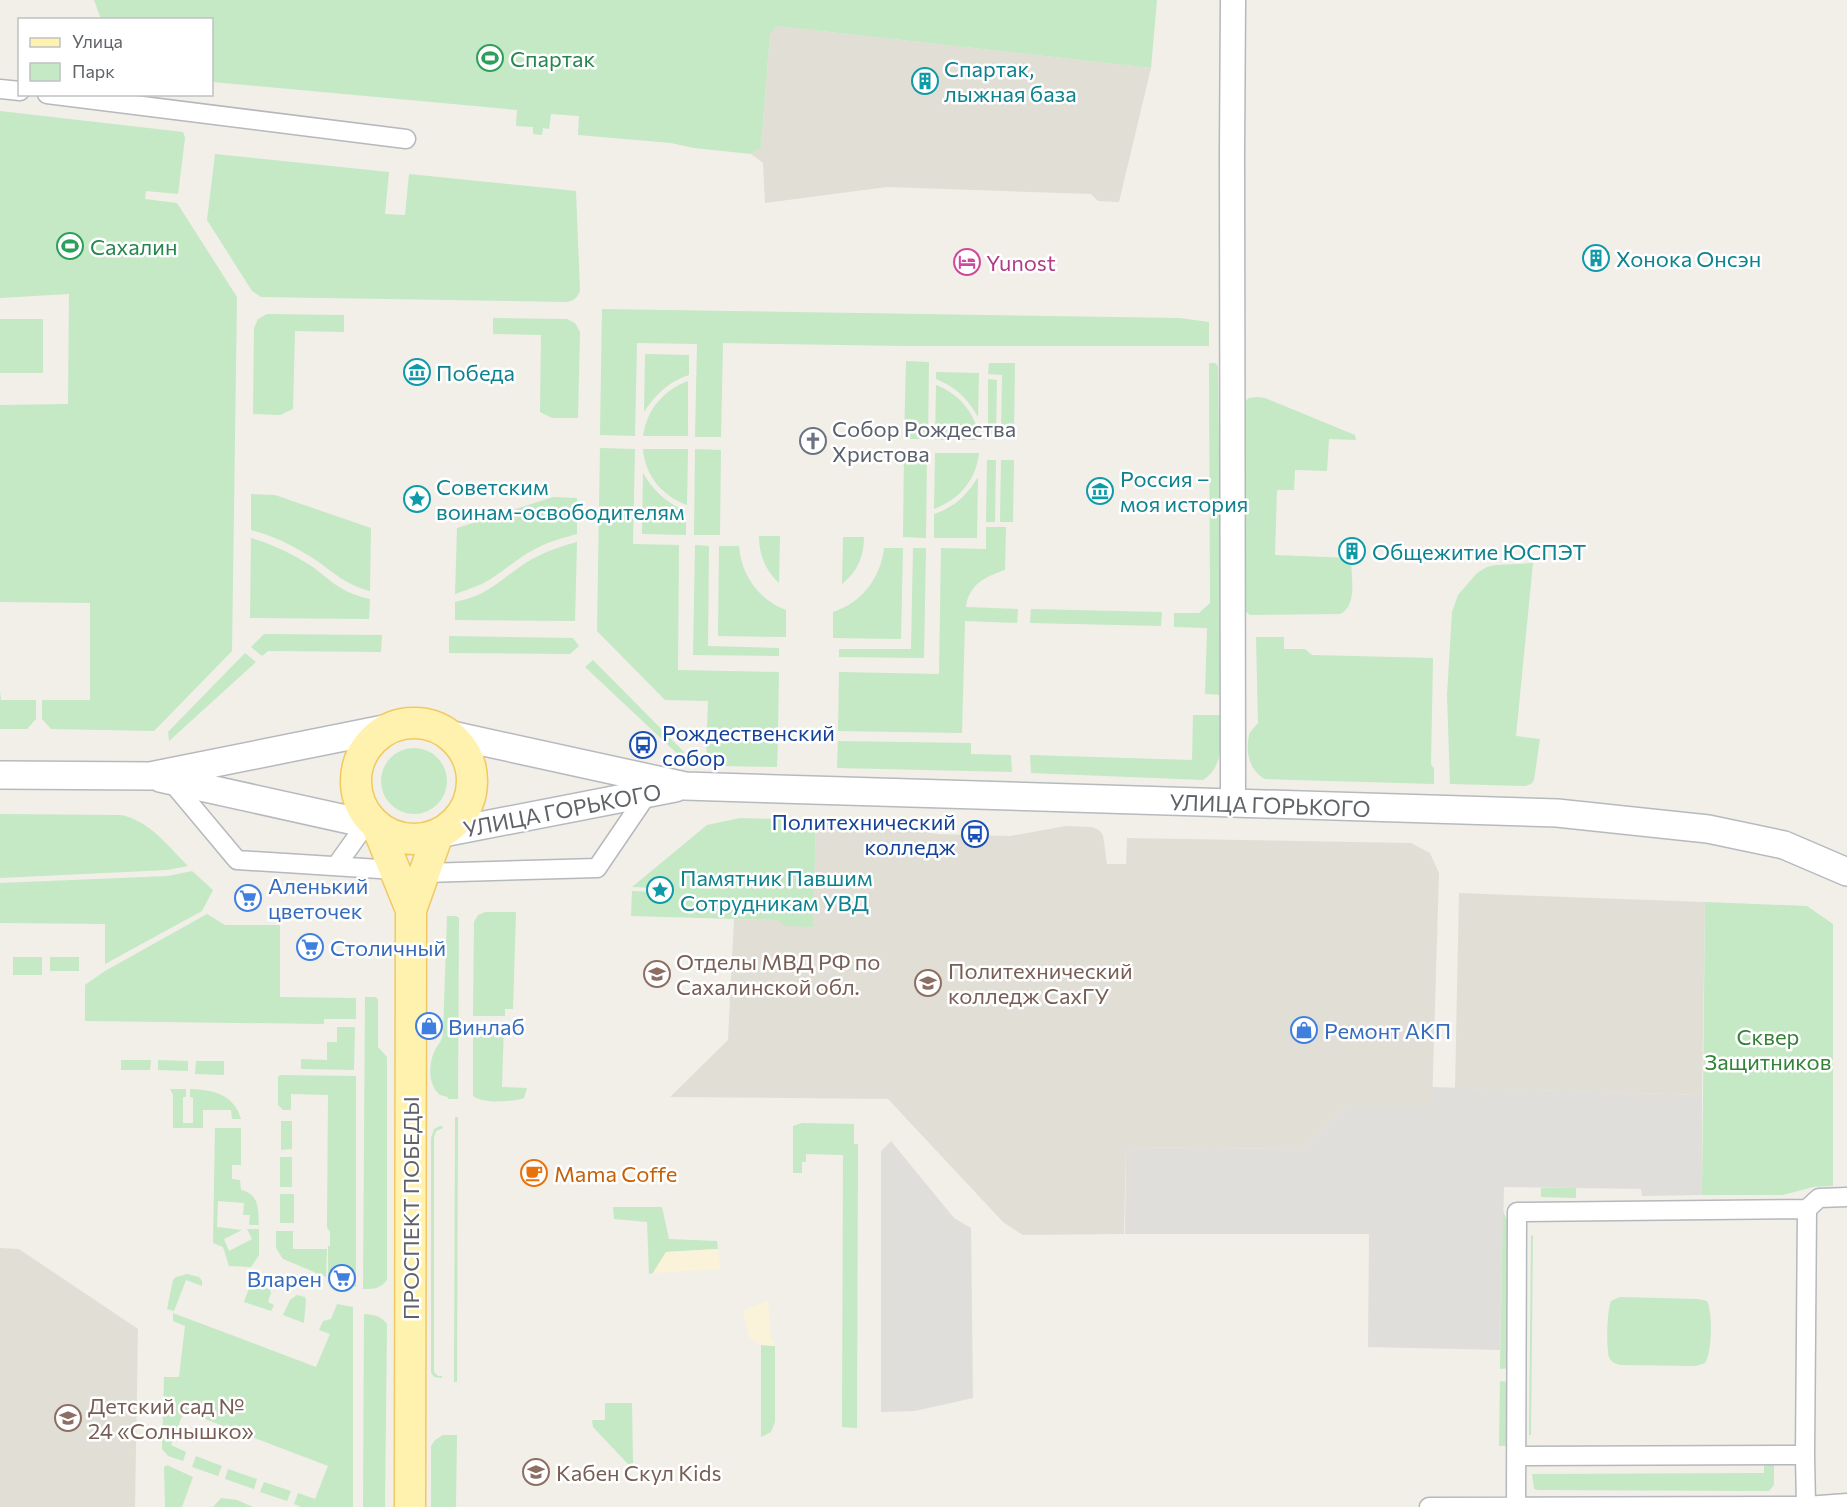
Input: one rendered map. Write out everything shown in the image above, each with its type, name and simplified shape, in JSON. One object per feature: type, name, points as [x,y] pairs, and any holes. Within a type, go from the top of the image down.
[{"type":"main road","points":[[0,775],[160,778],[372,825],[406,839],[422,839],[438,834],[453,825],[464,811],[470,795],[472,778],[468,761],[460,746],[447,734],[430,726],[412,723],[160,778]]},
{"type":"main road","points":[[372,825],[357,792],[357,771],[364,753],[376,737],[394,727]]},
{"type":"main road","name":"УЛИЦА ГОРЬКОГО","points":[[447,734],[685,786],[1557,813],[1708,829],[1784,845],[1845,874]]},
{"type":"main road","name":"УЛИЦА ГОРЬКОГО","points":[[438,834],[685,786]]},
{"type":"main road","name":"ПРОСПЕКТ ПОБЕДЫ","points":[[372,825],[395,870],[411,910]]},
{"type":"main road","name":"ПРОСПЕКТ ПОБЕДЫ","points":[[410,1507],[411,910],[438,834]]},
{"type":"street","points":[[1233,0],[1233,803]]},
{"type":"street","points":[[0,89],[18,91]]},
{"type":"street","points":[[63,96],[406,139]]},
{"type":"street","points":[[160,778],[237,860],[395,870]]},
{"type":"street","points":[[424,873],[597,868],[648,793]]},
{"type":"street","points":[[336,866],[372,825]]},
{"type":"street","points":[[1516,1506],[1518,1212],[1807,1209],[1819,1198],[1847,1197]]},
{"type":"street","points":[[1806,1506],[1807,1209]]},
{"type":"street","points":[[1516,1456],[1805,1455]]},
{"type":"street","points":[[1428,1507],[1806,1506],[1847,1503]]},
{"type":"shaded area","points":[[777,26],[1151,68],[1119,202],[1098,201],[1091,194],[887,187],[765,203],[763,163],[751,154],[761,148],[770,34]]},
{"type":"shaded area","points":[[816,820],[884,822],[936,834],[1010,836],[1066,826],[1092,827],[1103,835],[1107,864],[1126,864],[1127,838],[1411,843],[1430,853],[1439,873],[1432,1106],[1346,1106],[1303,1149],[1126,1147],[1124,1234],[1023,1235],[1003,1222],[888,1099],[670,1097],[728,1040],[734,919],[778,920],[787,926],[813,926]]},
{"type":"shaded area","points":[[1459,893],[1705,902],[1702,1095],[1455,1088]]},
{"type":"shaded area","points":[[1432,1087],[1702,1095],[1702,1195],[1642,1196],[1641,1189],[1504,1187],[1500,1350],[1368,1347],[1369,1234],[1125,1234],[1126,1147],[1303,1149],[1346,1106],[1431,1106]]},
{"type":"shaded area","points":[[891,1141],[954,1218],[971,1228],[973,1398],[915,1411],[881,1412],[881,1151]]},
{"type":"shaded area","name":"Детский сад № 24 «Солнышко»","points":[[0,1248],[19,1249],[138,1329],[135,1507],[0,1507]]},
{"type":"green space","name":"Спартак","points":[[94,0],[1157,0],[1151,68],[777,26],[770,34],[761,148],[751,154],[694,148],[671,143],[578,135],[579,116],[551,114],[549,129],[543,128],[542,135],[533,134],[533,127],[516,126],[517,110],[213,82],[213,18],[101,18]]},
{"type":"green space","points":[[0,111],[183,132],[185,138],[178,194],[146,191],[145,199],[177,203],[237,297],[232,651],[154,731],[51,729],[42,719],[42,700],[90,700],[90,603],[0,602],[0,405],[68,404],[69,294],[0,298]]},
{"type":"green space","points":[[215,154],[389,172],[385,214],[405,215],[409,174],[576,191],[580,291],[575,299],[566,302],[261,297],[252,291],[207,220]]},
{"type":"green space","points":[[602,309],[1179,318],[1209,322],[1209,346],[906,346],[723,343],[721,437],[695,437],[697,344],[637,343],[635,436],[600,435]]},
{"type":"green space","points":[[267,314],[344,315],[344,332],[295,331],[293,409],[280,415],[253,414],[254,328],[258,319]]},
{"type":"green space","points":[[493,318],[567,319],[575,323],[580,332],[578,418],[552,418],[540,412],[541,335],[493,334]]},
{"type":"green space","points":[[0,319],[43,319],[43,373],[0,373]]},
{"type":"green space","points":[[645,354],[689,355],[689,375],[663,389],[644,412]]},
{"type":"green space","points":[[906,361],[929,362],[928,439],[904,439]]},
{"type":"green space","points":[[989,363],[1015,363],[1014,434],[1001,434],[1002,375],[988,374]]},
{"type":"green space","points":[[1209,363],[1215,363],[1218,366],[1222,695],[1205,694],[1207,628],[1174,627],[1174,613],[1199,613],[1210,603]]},
{"type":"green space","points":[[936,372],[979,373],[978,417],[961,394],[936,379]]},
{"type":"green space","points":[[988,379],[997,380],[996,434],[988,434]]},
{"type":"green space","points":[[688,381],[688,436],[643,436],[648,417],[658,402],[671,390]]},
{"type":"green space","points":[[936,385],[953,394],[966,406],[975,422],[979,440],[935,440]]},
{"type":"green space","points":[[1249,398],[1265,398],[1355,435],[1356,440],[1329,439],[1327,471],[1295,470],[1294,490],[1277,490],[1275,555],[1351,558],[1351,597],[1346,610],[1340,614],[1250,615],[1245,611],[1243,403]]},
{"type":"green space","points":[[600,448],[635,449],[633,544],[679,545],[678,670],[779,672],[778,730],[707,729],[708,701],[665,700],[597,631]]},
{"type":"green space","points":[[643,449],[688,449],[687,505],[670,496],[656,483],[647,467]]},
{"type":"green space","points":[[695,449],[721,450],[720,535],[694,535]]},
{"type":"green space","points":[[904,452],[927,452],[926,538],[903,537]]},
{"type":"green space","points":[[935,453],[979,453],[974,472],[965,488],[951,500],[934,509]]},
{"type":"green space","points":[[987,460],[996,460],[995,522],[986,522]]},
{"type":"green space","points":[[1001,460],[1014,460],[1013,522],[1000,522]]},
{"type":"green space","points":[[643,473],[661,496],[686,511],[686,535],[642,534]]},
{"type":"green space","points":[[978,477],[977,538],[934,538],[934,514],[960,500]]},
{"type":"green space","points":[[251,494],[275,495],[371,528],[370,591],[346,581],[291,546],[251,530]]},
{"type":"green space","points":[[553,497],[577,498],[577,534],[542,546],[521,557],[488,581],[455,594],[457,528]]},
{"type":"green space","points":[[986,527],[1006,527],[1005,570],[979,582],[971,592],[966,607],[1018,609],[1017,623],[965,621],[962,733],[838,731],[839,672],[939,674],[941,548],[986,549]]},
{"type":"green space","points":[[759,536],[780,536],[779,583],[770,573],[764,561]]},
{"type":"green space","points":[[843,537],[864,537],[859,564],[842,584]]},
{"type":"green space","points":[[251,538],[289,553],[344,590],[370,599],[369,619],[250,618]]},
{"type":"green space","points":[[577,542],[575,621],[455,620],[455,602],[473,597],[494,586],[538,556]]},
{"type":"green space","points":[[695,545],[709,546],[708,646],[779,648],[779,656],[693,655]]},
{"type":"green space","points":[[719,546],[739,546],[743,567],[753,585],[768,600],[786,610],[786,637],[718,636]]},
{"type":"green space","points":[[884,548],[903,548],[901,639],[833,638],[833,612],[853,602],[868,588],[879,569]]},
{"type":"green space","points":[[913,548],[926,548],[924,658],[839,657],[839,649],[911,649]]},
{"type":"green space","points":[[1533,563],[1516,736],[1540,739],[1534,780],[1525,786],[1450,784],[1447,695],[1452,612],[1458,595],[1477,573],[1487,567]]},
{"type":"green space","points":[[1031,609],[1162,612],[1161,626],[1030,623]]},
{"type":"green space","points":[[264,634],[382,635],[381,652],[268,651],[262,656],[251,647]]},
{"type":"green space","points":[[449,636],[573,638],[579,646],[570,654],[449,653]]},
{"type":"green space","points":[[1256,637],[1284,637],[1284,649],[1305,649],[1312,655],[1433,658],[1431,764],[1434,769],[1434,784],[1265,779],[1260,776],[1252,766],[1248,755],[1250,734],[1258,723]]},
{"type":"green space","points":[[245,653],[256,662],[169,741],[168,732]]},
{"type":"green space","points":[[593,660],[684,752],[684,760],[585,667]]},
{"type":"green space","points":[[0,691],[1,700],[36,700],[36,719],[27,729],[0,729]]},
{"type":"green space","points":[[1193,715],[1222,715],[1218,759],[1210,774],[1203,780],[1031,773],[1030,755],[1192,760]]},
{"type":"green space","points":[[707,739],[778,741],[777,767],[717,766],[706,763]]},
{"type":"green space","points":[[838,741],[971,743],[971,754],[1011,755],[1012,772],[837,768]]},
{"type":"green space","points":[[408,748],[420,748],[432,753],[442,763],[447,781],[445,794],[432,809],[420,814],[408,814],[396,809],[386,799],[381,787],[381,775],[386,763],[396,753]]},
{"type":"green space","points":[[0,814],[121,815],[150,828],[188,866],[167,870],[0,878]]},
{"type":"green space","points":[[740,818],[816,820],[813,927],[786,926],[777,920],[631,916],[632,891],[653,892],[654,896],[667,896],[667,885],[654,885],[654,888],[632,887],[707,825]]},
{"type":"green space","points":[[192,871],[213,890],[202,911],[105,964],[105,924],[0,923],[0,883],[168,876]]},
{"type":"green space","name":"Сквер Защитников","points":[[1705,902],[1807,906],[1833,924],[1833,1186],[1813,1187],[1783,1195],[1702,1195]]},
{"type":"green space","points":[[485,912],[516,912],[513,1009],[505,1009],[505,1016],[473,1016],[474,922],[478,915]]},
{"type":"green space","points":[[207,914],[225,925],[280,925],[280,997],[356,998],[356,1019],[324,1019],[324,1024],[85,1021],[85,985],[105,971]]},
{"type":"green space","points":[[447,916],[459,918],[458,1099],[448,1099],[440,1095],[433,1086],[430,1074],[433,1056],[443,1033]]},
{"type":"green space","points":[[13,957],[42,957],[42,975],[13,975]]},
{"type":"green space","points":[[50,957],[79,957],[79,971],[50,971]]},
{"type":"green space","points":[[365,997],[376,997],[378,1000],[378,1047],[387,1057],[387,1280],[382,1285],[370,1289],[363,1289]]},
{"type":"green space","points":[[473,1024],[504,1024],[502,1087],[527,1088],[524,1098],[498,1102],[473,1096]]},
{"type":"green space","points":[[337,1027],[355,1027],[354,1070],[301,1069],[301,1059],[327,1060],[327,1042],[337,1042]]},
{"type":"green space","points":[[121,1060],[151,1060],[150,1070],[121,1070]]},
{"type":"green space","points":[[158,1060],[188,1061],[188,1071],[158,1070]]},
{"type":"green space","points":[[196,1061],[224,1061],[224,1075],[195,1074]]},
{"type":"green space","points":[[280,1075],[356,1076],[356,1287],[328,1278],[330,1232],[327,1227],[328,1095],[291,1094],[291,1110],[283,1110],[278,1105],[278,1077]]},
{"type":"green space","points":[[170,1089],[186,1089],[186,1097],[183,1097],[183,1123],[193,1123],[193,1098],[190,1097],[190,1089],[222,1095],[233,1104],[241,1119],[232,1119],[231,1110],[203,1110],[203,1128],[173,1128],[173,1095]]},
{"type":"green space","points":[[455,1117],[458,1117],[457,1382],[454,1382]]},
{"type":"green space","points":[[281,1121],[292,1121],[292,1149],[281,1150]]},
{"type":"green space","points":[[802,1123],[854,1124],[854,1144],[858,1144],[857,1428],[842,1427],[843,1155],[806,1154],[806,1162],[802,1162],[802,1173],[793,1173],[793,1126]]},
{"type":"green space","points":[[440,1126],[443,1128],[436,1131],[434,1138],[434,1372],[442,1378],[434,1377],[431,1372],[431,1138],[434,1129]]},
{"type":"green space","points":[[215,1128],[241,1128],[241,1165],[232,1165],[232,1179],[240,1180],[241,1190],[254,1198],[258,1208],[259,1225],[249,1225],[250,1215],[243,1215],[244,1203],[218,1201],[217,1227],[242,1230],[224,1239],[229,1251],[252,1239],[247,1229],[259,1229],[259,1255],[251,1267],[229,1266],[223,1247],[213,1243]]},
{"type":"green space","points":[[280,1157],[292,1157],[292,1187],[280,1187]]},
{"type":"green space","points":[[1541,1188],[1576,1188],[1576,1198],[1541,1197]]},
{"type":"green space","points":[[280,1194],[294,1194],[294,1223],[280,1223]]},
{"type":"green space","points":[[613,1207],[662,1207],[669,1239],[717,1241],[718,1249],[666,1252],[653,1273],[649,1274],[647,1222],[614,1219]]},
{"type":"green space","points":[[1503,1211],[1511,1229],[1509,1368],[1500,1369]]},
{"type":"green space","points":[[276,1231],[293,1231],[293,1249],[327,1249],[326,1277],[283,1259],[276,1248]]},
{"type":"green space","points":[[1533,1235],[1531,1435],[1529,1435],[1531,1236]]},
{"type":"green space","points":[[187,1274],[199,1277],[202,1286],[186,1280],[174,1311],[167,1309],[173,1280]]},
{"type":"green space","points":[[252,1286],[270,1289],[268,1302],[274,1305],[271,1311],[244,1302]]},
{"type":"green space","points":[[297,1295],[305,1297],[306,1300],[304,1323],[283,1315],[290,1300]]},
{"type":"green space","points":[[1620,1297],[1707,1301],[1711,1333],[1705,1363],[1696,1366],[1621,1365],[1612,1361],[1607,1345],[1609,1312],[1611,1301]]},
{"type":"green space","points":[[337,1304],[353,1307],[353,1507],[301,1507],[294,1504],[298,1493],[315,1499],[328,1466],[184,1411],[171,1445],[186,1452],[183,1461],[168,1456],[162,1449],[164,1377],[179,1377],[185,1326],[173,1321],[173,1313],[316,1367],[330,1334],[319,1330],[323,1321],[331,1319]]},
{"type":"green space","points":[[364,1314],[379,1317],[387,1324],[385,1507],[363,1507]]},
{"type":"green space","points":[[761,1345],[775,1346],[775,1422],[771,1432],[761,1437]]},
{"type":"green space","points":[[1500,1381],[1508,1382],[1506,1446],[1499,1446]]},
{"type":"green space","points":[[605,1403],[632,1403],[633,1463],[631,1465],[593,1427],[592,1420],[605,1420]]},
{"type":"green space","points":[[443,1435],[457,1435],[456,1507],[431,1507],[431,1446]]},
{"type":"green space","points":[[196,1456],[222,1466],[218,1476],[192,1467]]},
{"type":"green space","points":[[1764,1459],[1774,1459],[1774,1485],[1769,1491],[1538,1490],[1534,1489],[1532,1474],[1764,1473]]},
{"type":"green space","points":[[167,1465],[193,1477],[182,1507],[165,1507],[164,1467]]},
{"type":"green space","points":[[228,1469],[257,1479],[254,1489],[225,1479]]},
{"type":"green space","points":[[264,1482],[291,1491],[287,1501],[260,1492]]},
{"type":"green space","points":[[221,1498],[237,1500],[253,1507],[213,1507]]},
{"type":"sand","points":[[718,1249],[720,1269],[653,1273],[666,1252]]},
{"type":"sand","points":[[768,1301],[771,1337],[775,1346],[761,1345],[749,1337],[743,1311]]},
{"type":"place","name":"Спартак","points":[[490,58]]},
{"type":"place","name":"Спартак, лыжная база","points":[[925,81]]},
{"type":"place","name":"Сахалин","points":[[70,246]]},
{"type":"place","name":"Хонока Онсэн","points":[[1596,258]]},
{"type":"place","name":"Yunost","points":[[967,262]]},
{"type":"place","name":"Победа","points":[[417,372]]},
{"type":"place","name":"Собор Рождества Христова","points":[[813,441]]},
{"type":"place","name":"Россия – моя история","points":[[1100,491]]},
{"type":"place","name":"Советским воинам-освободителям","points":[[417,499]]},
{"type":"place","name":"Общежитие ЮСПЭТ","points":[[1352,551]]},
{"type":"place","name":"Рождественский собор","points":[[643,745]]},
{"type":"place","name":"Политехнический колледж","points":[[975,834]]},
{"type":"place","name":"Памятник Павшим Сотрудникам УВД","points":[[660,890]]},
{"type":"place","name":"Аленький цветочек","points":[[248,898]]},
{"type":"place","name":"Столичный","points":[[310,947]]},
{"type":"place","name":"Отделы МВД РФ по Сахалинской обл.","points":[[657,974]]},
{"type":"place","name":"Политехнический колледж СахГУ","points":[[928,983]]},
{"type":"place","name":"Винлаб","points":[[429,1026]]},
{"type":"place","name":"Ремонт АКП","points":[[1304,1030]]},
{"type":"place","name":"Mama Coffe","points":[[534,1173]]},
{"type":"place","name":"Вларен","points":[[342,1278]]},
{"type":"place","name":"Детский сад № 24 «Солнышко»","points":[[68,1418]]},
{"type":"place","name":"Кабен Скул Kids","points":[[536,1472]]}]
